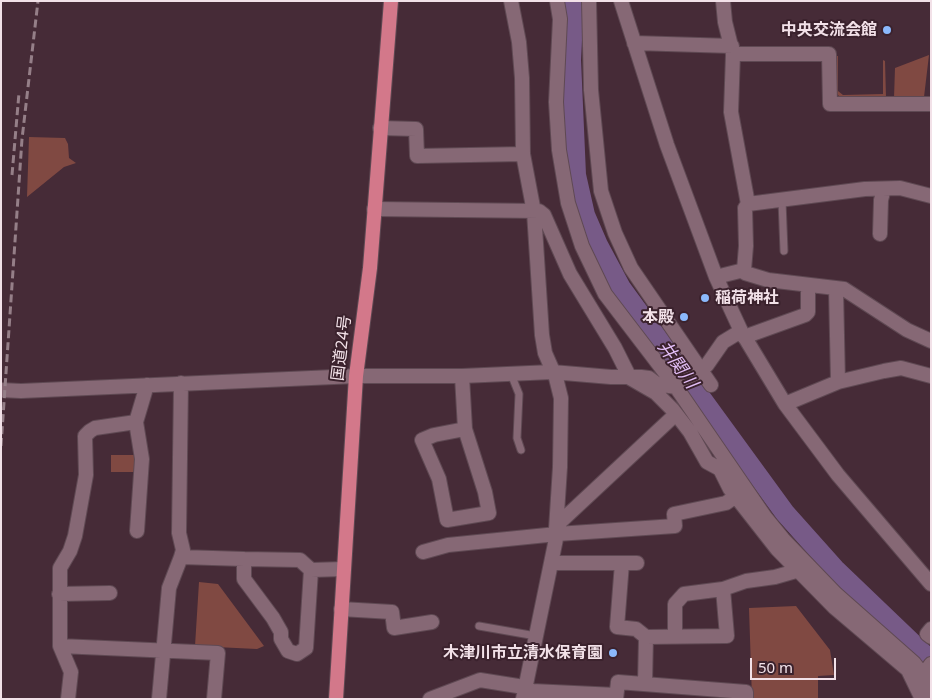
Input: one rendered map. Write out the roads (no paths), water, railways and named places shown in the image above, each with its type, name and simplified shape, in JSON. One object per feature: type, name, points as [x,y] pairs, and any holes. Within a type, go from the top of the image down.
[{"type":"highway","name":"国道24号","points":[[336,699],[356,376],[370,268],[391,1]]},
{"type":"street","points":[[511,1],[519,42],[522,78],[523,154],[534,212],[542,335],[545,354],[556,378],[561,398],[557,530],[552,563],[524,693]]},
{"type":"street","points":[[557,1],[560,19],[556,102],[559,150],[568,203],[582,246],[605,294],[678,385],[696,418],[765,518],[829,588],[914,663],[927,669],[931,691]]},
{"type":"street","points":[[589,1],[591,90],[601,191],[614,233],[631,268],[711,385]]},
{"type":"street","points":[[621,1],[667,145],[716,277],[743,334],[785,404],[838,474],[931,584]]},
{"type":"street","points":[[723,1],[725,22],[732,50],[731,112],[748,204],[745,208],[746,246],[744,273],[768,280],[836,289],[851,293],[907,330],[931,341]]},
{"type":"street","points":[[634,43],[829,54],[830,104],[931,104]]},
{"type":"street","points":[[380,128],[416,129],[417,156],[523,154]]},
{"type":"street","points":[[748,204],[782,201],[848,190],[900,188],[931,196]]},
{"type":"street","points":[[880,234],[880,200],[884,189]]},
{"type":"street","points":[[374,209],[539,211],[544,215],[570,274],[615,348],[630,378],[656,393],[690,432],[707,462],[720,469]]},
{"type":"street","points":[[716,277],[744,270]]},
{"type":"street","points":[[1,390],[356,376],[462,376],[552,372],[630,378],[641,376],[649,378],[657,384],[678,385],[699,370],[723,342],[805,315],[808,312],[808,286]]},
{"type":"street","points":[[836,289],[838,382]]},
{"type":"street","points":[[785,404],[838,382],[901,368],[931,376]]},
{"type":"street","points":[[462,376],[465,428],[485,492],[489,513],[447,520],[439,479],[422,440],[434,435],[465,428]]},
{"type":"street","points":[[159,699],[169,588],[183,550],[180,533],[181,383]]},
{"type":"street","points":[[136,531],[142,460],[136,422],[148,385]]},
{"type":"street","points":[[557,530],[676,414]]},
{"type":"street","points":[[696,418],[697,429],[736,496],[796,571],[908,670],[922,699]]},
{"type":"street","points":[[68,699],[72,672],[60,646],[60,568],[70,551],[75,536],[86,474],[85,436],[96,428],[136,422]]},
{"type":"street","points":[[423,552],[448,545],[557,530],[675,526],[674,514],[726,503],[736,496]]},
{"type":"street","points":[[180,557],[300,560],[311,570],[343,569]]},
{"type":"street","points":[[244,559],[244,579],[281,632],[281,639],[288,651],[297,654],[306,648],[311,570]]},
{"type":"street","points":[[552,563],[637,563]]},
{"type":"street","points":[[622,563],[617,627],[636,629],[646,637],[727,636],[724,589]]},
{"type":"street","points":[[675,636],[675,604],[684,594],[724,589],[746,581],[775,577],[796,571]]},
{"type":"street","points":[[59,594],[110,593]]},
{"type":"street","points":[[341,609],[392,612],[394,628],[432,622]]},
{"type":"street","points":[[931,629],[927,634],[931,638]]},
{"type":"street","points":[[645,684],[646,637]]},
{"type":"street","points":[[60,646],[218,653],[214,699]]},
{"type":"street","points":[[430,698],[480,680],[524,693],[532,691],[616,697],[618,682],[746,692],[746,699]]},
{"type":"lane","points":[[782,201],[784,251]]},
{"type":"lane","points":[[511,374],[520,394],[517,438],[521,450]]},
{"type":"lane","points":[[479,626],[536,636]]},
{"type":"waterway","name":"井関川","points":[[574,1],[571,60],[576,175],[585,215],[598,245],[621,288],[785,513],[835,569],[931,661]]},
{"type":"railway","points":[[1,446],[22,139],[38,1]]},
{"type":"railway","points":[[12,175],[19,93]]},
{"type":"place","name":"中央交流会館","points":[[887,30]]},
{"type":"place","name":"稲荷神社","points":[[705,298]]},
{"type":"place","name":"本殿","points":[[684,317]]},
{"type":"place","name":"木津川市立清水保育園","points":[[613,653]]}]
